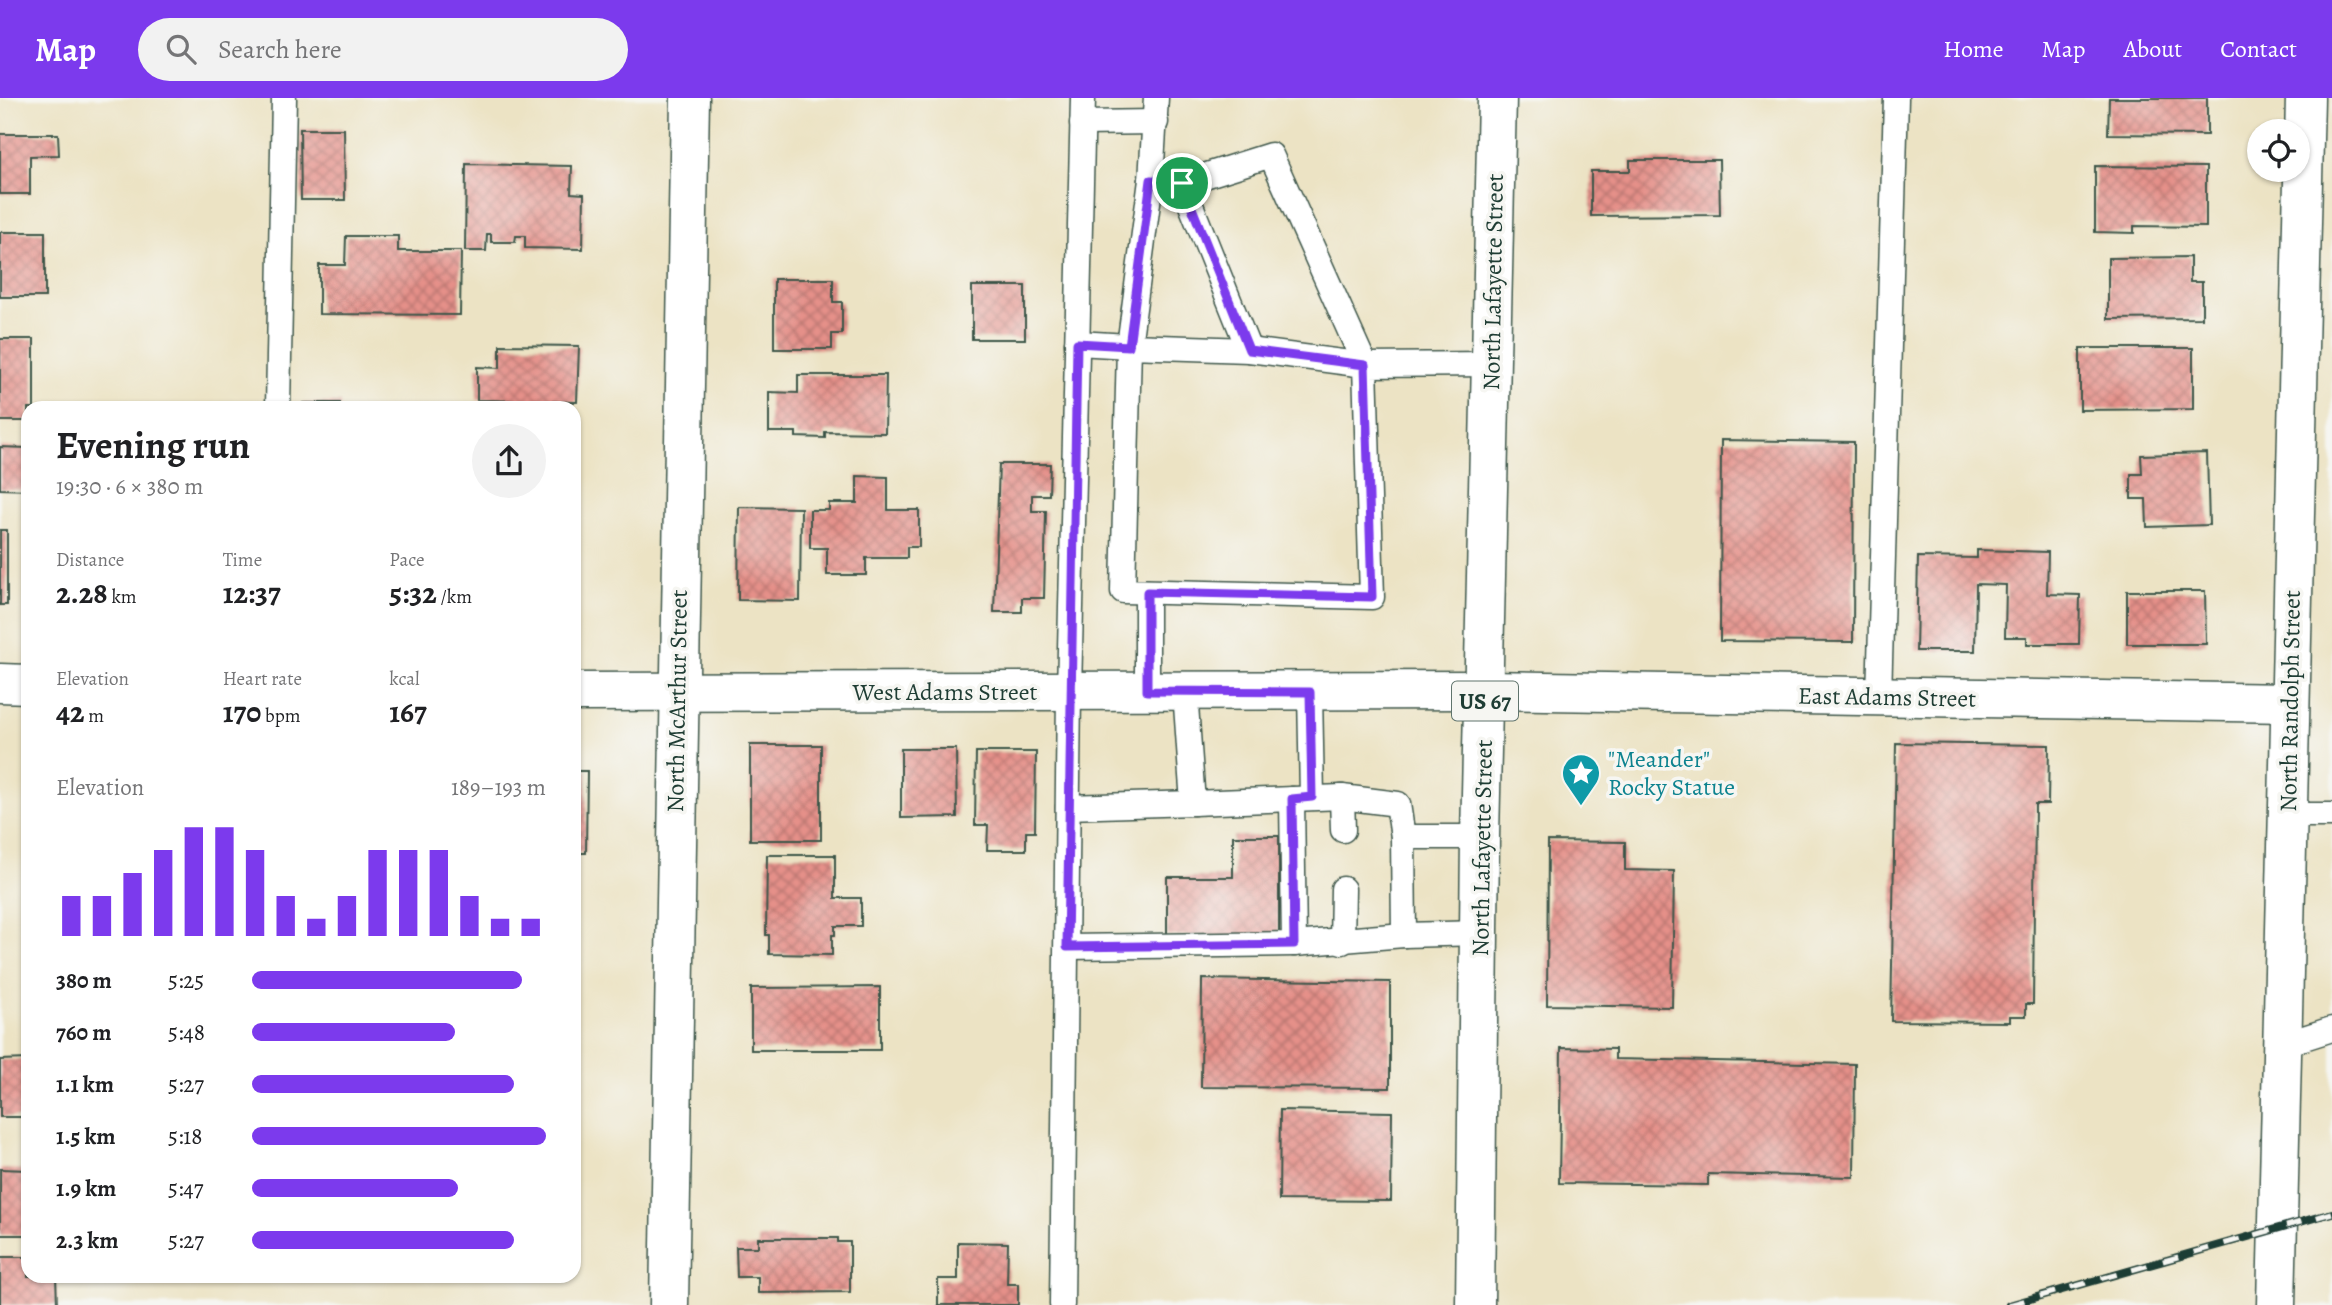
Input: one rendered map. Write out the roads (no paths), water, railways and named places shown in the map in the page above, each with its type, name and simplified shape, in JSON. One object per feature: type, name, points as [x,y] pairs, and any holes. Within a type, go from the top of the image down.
[{"type":"main road","name":"North McArthur Street","points":[[669,1305],[677,694],[690,98]]},
{"type":"main road","name":"North Lafayette Street","points":[[1475,1305],[1480,837],[1497,98]]},
{"type":"main road","name":"North Randolph Street","points":[[2276,1305],[2305,98]]},
{"type":"main road","points":[[0,683],[21,684]]},
{"type":"main road","name":"West Adams Street","points":[[581,692],[1485,690]]},
{"type":"main road","name":"East Adams Street","points":[[1485,690],[2290,704]]},
{"type":"lane","points":[[278,401],[284,98]]},
{"type":"lane","points":[[1062,1305],[1069,692],[1083,98]]},
{"type":"lane","points":[[1879,696],[1896,98]]},
{"type":"lane","points":[[1082,123],[1125,110],[1156,110],[1151,180],[1129,346],[1123,591],[1372,597],[1365,365],[1270,155],[1182,183],[1151,180]]},
{"type":"lane","points":[[1182,183],[1249,350]]},
{"type":"lane","points":[[1077,343],[1249,350],[1365,365],[1491,364]]},
{"type":"lane","points":[[1147,592],[1147,691]]},
{"type":"lane","points":[[1185,691],[1194,803]]},
{"type":"lane","points":[[1294,944],[1310,692]]},
{"type":"lane","points":[[1068,807],[1342,797],[1398,804],[1403,836],[1404,935]]},
{"type":"lane","points":[[1342,797],[1343,830]]},
{"type":"lane","points":[[2288,815],[2332,814]]},
{"type":"lane","points":[[1403,836],[1480,837]]},
{"type":"lane","points":[[1342,942],[1343,889]]},
{"type":"lane","points":[[1067,947],[1294,944],[1404,935],[1481,933]]},
{"type":"lane","points":[[2282,1045],[2332,1029]]},
{"type":"railway","points":[[2009,1305],[2332,1213]]},
{"type":"place","name":"\"Meander\" Rocky Statue","points":[[1581,807]]}]
